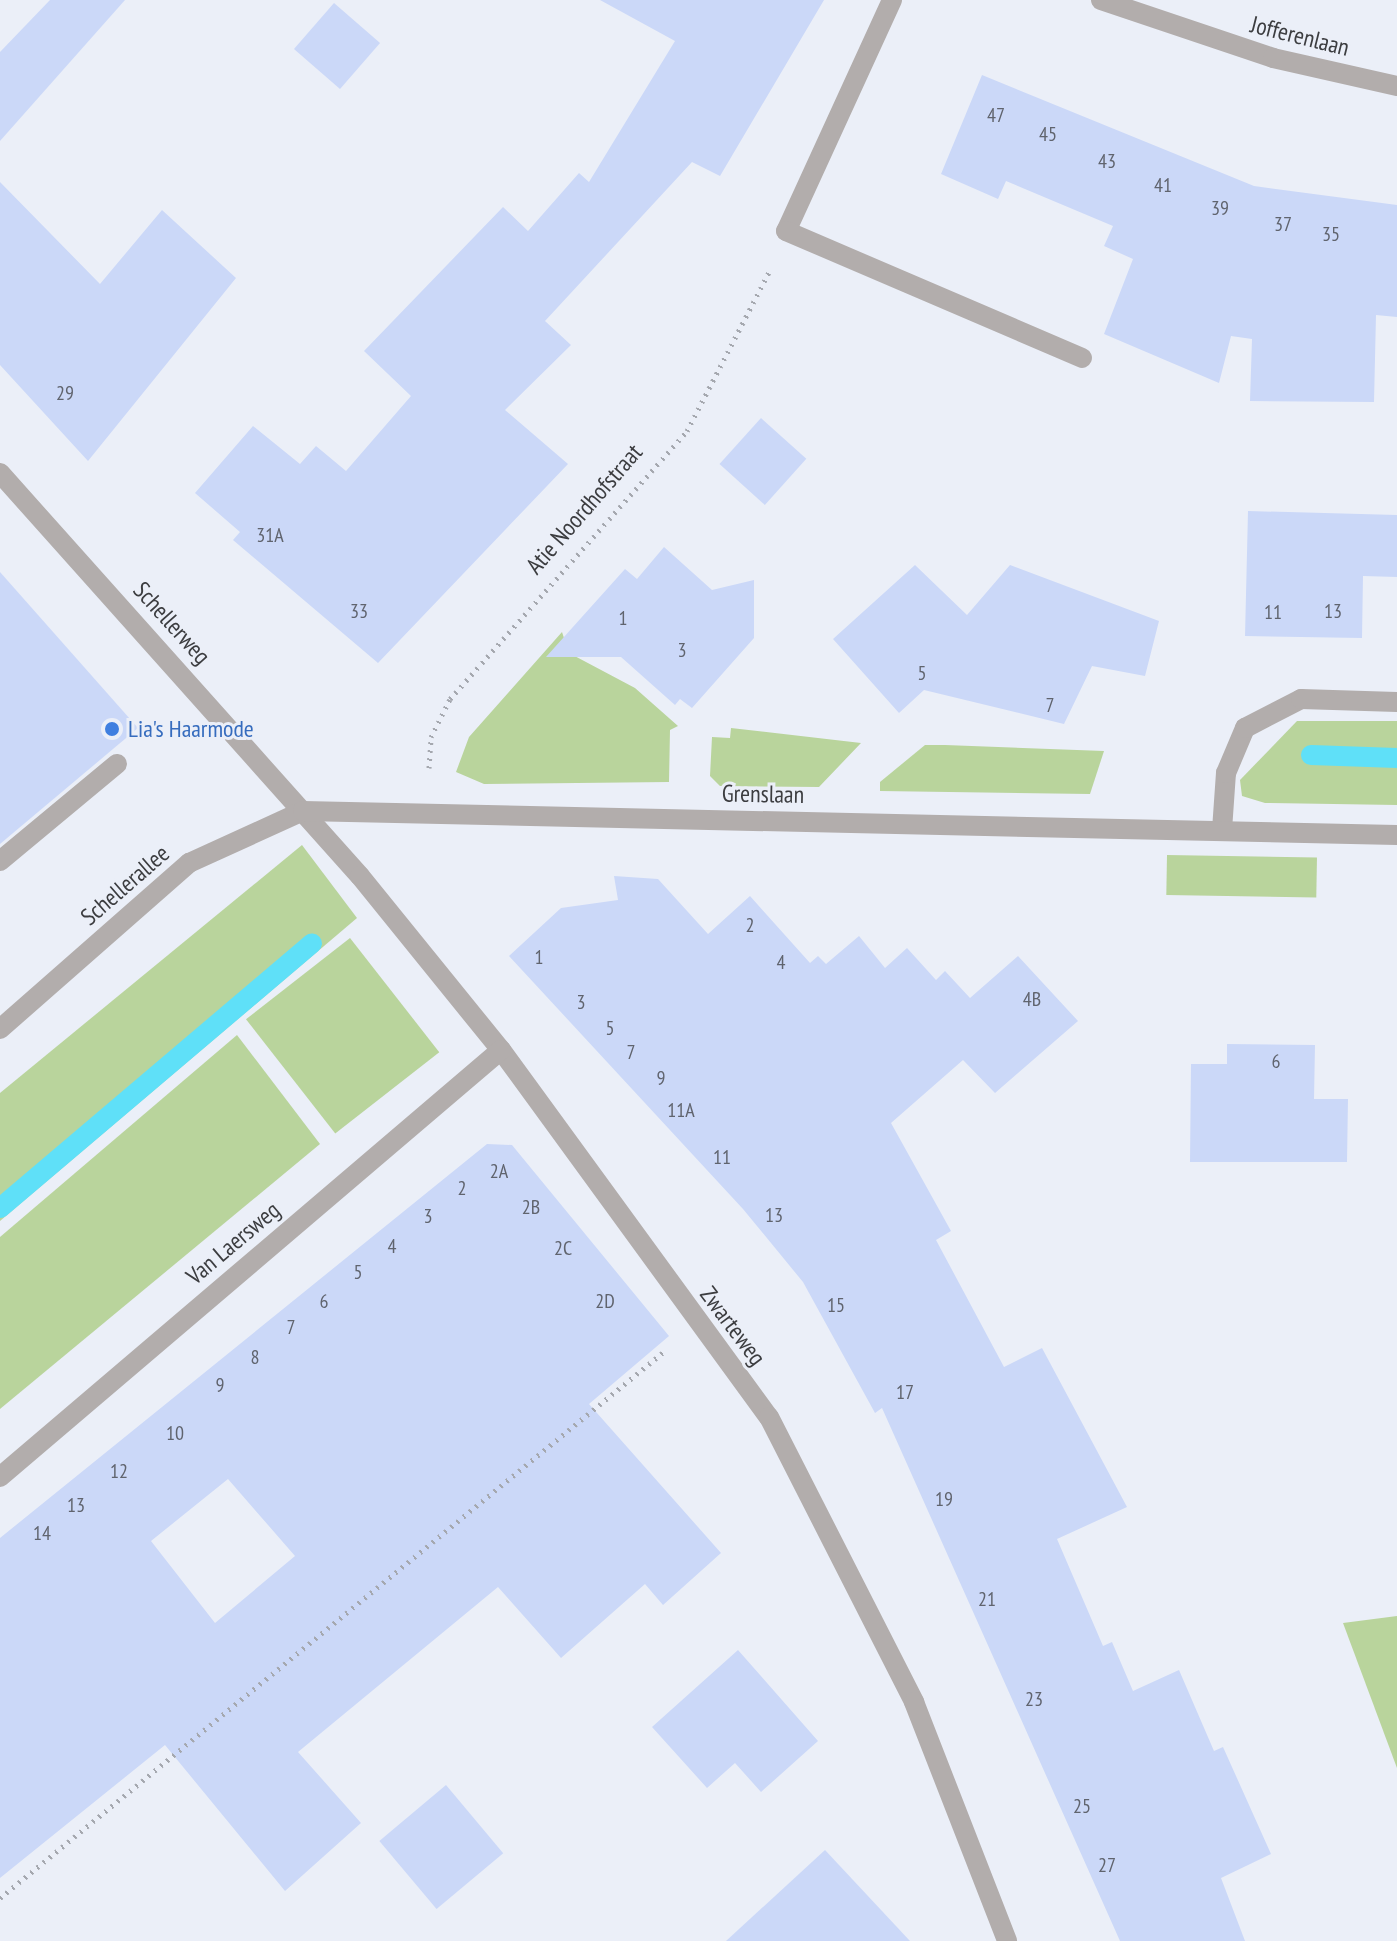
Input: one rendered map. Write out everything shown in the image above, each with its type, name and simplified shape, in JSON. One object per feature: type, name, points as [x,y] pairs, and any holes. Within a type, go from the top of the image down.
[{"type":"street","points":[[892,0],[786,231],[1082,358]]},
{"type":"street","name":"Jofferenlaan","points":[[1101,0],[1273,58],[1397,86]]},
{"type":"street","name":"Schellerweg","points":[[0,473],[303,811]]},
{"type":"street","points":[[1222,830],[1226,773],[1245,728],[1301,699],[1397,702]]},
{"type":"street","points":[[0,861],[117,764]]},
{"type":"street","name":"Grenslaan","points":[[303,811],[1397,835]]},
{"type":"street","name":"Schellerallee","points":[[0,1029],[189,863],[303,811]]},
{"type":"street","name":"Zwarteweg","points":[[303,811],[501,1050],[769,1417],[864,1596],[1007,1941]]},
{"type":"street","name":"Van Laersweg","points":[[0,1477],[501,1050]]},
{"type":"path","name":"Atie Noordhofstraat","points":[[425,813],[431,737],[450,699],[687,431],[737,346],[786,231]]},
{"type":"path","points":[[0,1898],[698,1323]]},
{"type":"green space","points":[[562,632],[569,653],[635,688],[678,726],[670,730],[669,782],[484,784],[456,772],[469,737]]},
{"type":"green space","points":[[1297,721],[1397,721],[1397,805],[1265,803],[1242,796],[1240,780]]},
{"type":"green space","points":[[731,728],[861,743],[819,787],[720,786],[710,776],[712,737],[730,738]]},
{"type":"green space","points":[[925,745],[1104,751],[1090,794],[880,791],[880,782]]},
{"type":"green space","points":[[302,845],[357,918],[0,1221],[0,1093]]},
{"type":"green space","points":[[1167,855],[1317,858],[1316,898],[1166,895]]},
{"type":"green space","points":[[350,938],[439,1052],[335,1134],[246,1019]]},
{"type":"green space","points":[[237,1035],[320,1144],[0,1409],[0,1237]]},
{"type":"green space","points":[[1397,1616],[1397,1768],[1343,1623]]},
{"type":"building","points":[[50,0],[125,0],[0,141],[0,52]]},
{"type":"building","points":[[600,0],[824,0],[720,176],[692,162],[545,321],[571,345],[505,410],[568,464],[378,663],[233,540],[240,532],[195,493],[253,426],[300,464],[316,446],[346,471],[411,396],[364,351],[503,207],[528,231],[579,173],[589,182],[675,41]]},
{"type":"building","points":[[334,3],[380,43],[340,89],[294,49]]},
{"type":"building","points":[[982,75],[1254,186],[1397,205],[1397,317],[1376,315],[1374,402],[1250,401],[1252,339],[1231,336],[1219,383],[1104,334],[1133,259],[1104,246],[1113,226],[1006,181],[998,199],[941,174]]},
{"type":"building","points":[[0,182],[100,284],[162,210],[236,278],[88,461],[0,365]]},
{"type":"building","points":[[761,418],[806,459],[765,505],[720,464]]},
{"type":"building","points":[[1248,511],[1397,515],[1397,577],[1363,576],[1362,638],[1245,636]]},
{"type":"building","points":[[664,547],[712,590],[754,580],[754,638],[692,708],[680,699],[675,705],[621,657],[546,657],[625,569],[637,579]]},
{"type":"building","points":[[915,565],[967,615],[1010,565],[1159,621],[1145,676],[1092,666],[1064,724],[924,690],[899,713],[833,639]]},
{"type":"building","points":[[0,572],[138,728],[0,844]]},
{"type":"building","points":[[614,876],[658,879],[708,934],[750,896],[810,963],[818,956],[826,964],[859,936],[885,968],[907,948],[936,980],[945,971],[970,998],[1018,956],[1078,1021],[995,1093],[963,1060],[891,1123],[951,1231],[936,1240],[1004,1367],[1042,1348],[1127,1507],[1057,1539],[1103,1646],[1112,1642],[1133,1691],[1179,1670],[1214,1751],[1223,1747],[1271,1854],[1221,1878],[1245,1941],[1120,1941],[882,1408],[875,1413],[803,1282],[743,1209],[509,956],[561,908],[618,900]]},
{"type":"building","points":[[1227,1044],[1315,1045],[1314,1099],[1348,1099],[1347,1162],[1190,1162],[1191,1064],[1227,1064]]},
{"type":"building","points":[[487,1144],[512,1145],[669,1336],[589,1404],[721,1553],[663,1605],[645,1584],[561,1658],[498,1587],[298,1752],[361,1823],[285,1891],[165,1745],[0,1878],[0,1538]],"holes":[[[228,1479],[295,1556],[215,1623],[151,1541]]]},
{"type":"building","points":[[738,1650],[818,1741],[761,1792],[735,1763],[707,1788],[652,1727]]},
{"type":"building","points":[[446,1785],[503,1853],[437,1909],[379,1841]]},
{"type":"building","points":[[825,1850],[910,1941],[726,1941]]},
{"type":"waterway","points":[[1311,755],[1397,758]]},
{"type":"waterway","points":[[0,1208],[312,943]]},
{"type":"place","name":"Lia's Haarmode","points":[[112,729]]}]
